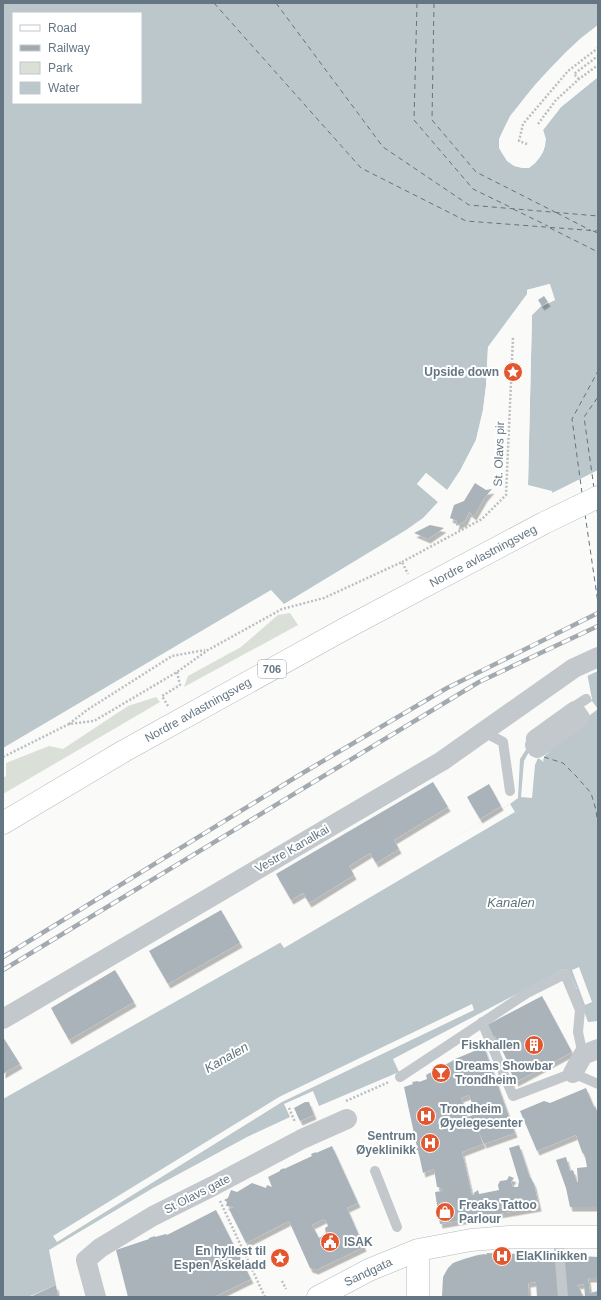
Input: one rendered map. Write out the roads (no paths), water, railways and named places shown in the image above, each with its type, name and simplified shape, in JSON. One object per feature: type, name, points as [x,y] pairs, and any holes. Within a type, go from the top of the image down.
[{"type":"main road","name":"Nordre avlastningsveg","points":[[3,823],[124,751],[355,624],[544,523],[598,496]]},
{"type":"main road","name":"Sandgata","points":[[318,1297],[369,1270],[418,1250],[471,1240],[509,1237],[598,1237]]},
{"type":"main road","points":[[418,1250],[418,1297]]},
{"type":"street","name":"Vestre Kanalkai","points":[[3,1019],[442,761],[574,668],[598,657]]},
{"type":"street","points":[[573,1073],[591,1052]]},
{"type":"street","name":"St Olavs gate","points":[[96,1297],[86,1260],[100,1248],[153,1216],[302,1139],[347,1119]]},
{"type":"lane","points":[[536,741],[586,699]]},
{"type":"lane","points":[[484,732],[503,742],[510,790]]},
{"type":"lane","points":[[400,1077],[527,993],[565,974],[580,1010],[578,1032],[591,1052]]},
{"type":"lane","points":[[482,1022],[513,1096],[573,1073],[598,1084]]},
{"type":"lane","points":[[375,1171],[397,1227]]},
{"type":"lane","points":[[558,1236],[562,1297]]},
{"type":"water","name":"Kanalen","points":[[3,3],[598,3],[598,25],[560,58],[526,96],[513,113],[501,135],[499,144],[505,158],[514,165],[525,168],[535,163],[543,152],[545,144],[543,130],[561,107],[598,77],[598,1021],[588,1022],[576,990],[577,989],[568,970],[564,969],[393,1059],[399,1072],[319,1106],[313,1091],[284,1104],[290,1117],[247,1137],[153,1188],[49,1250],[56,1285],[28,1297],[3,1297],[3,1099],[299,932],[510,804],[518,798],[520,759],[534,737],[592,699],[552,491],[528,485],[532,315],[540,307],[555,300],[549,284],[527,290],[527,294],[488,347],[483,410],[476,440],[461,469],[447,490],[426,473],[417,484],[438,502],[423,518],[406,530],[284,604],[271,590],[3,748]]},
{"type":"railway","points":[[3,957],[301,774],[447,688],[598,613]]},
{"type":"railway","points":[[3,970],[479,682],[598,626]]},
{"type":"place","name":"Upside down","points":[[513,372]]},
{"type":"place","name":"Fiskhallen","points":[[534,1045]]},
{"type":"place","name":"Dreams Showbar Trondheim","points":[[441,1073]]},
{"type":"place","name":"Trondheim Øyelegesenter","points":[[426,1116]]},
{"type":"place","name":"Sentrum Øyeklinikk","points":[[430,1143]]},
{"type":"place","name":"Freaks Tattoo Parlour","points":[[445,1212]]},
{"type":"place","name":"ISAK","points":[[330,1242]]},
{"type":"place","name":"ElaKlinikken","points":[[502,1256]]},
{"type":"place","name":"En hyllest til Espen Askeladd","points":[[280,1258]]}]
